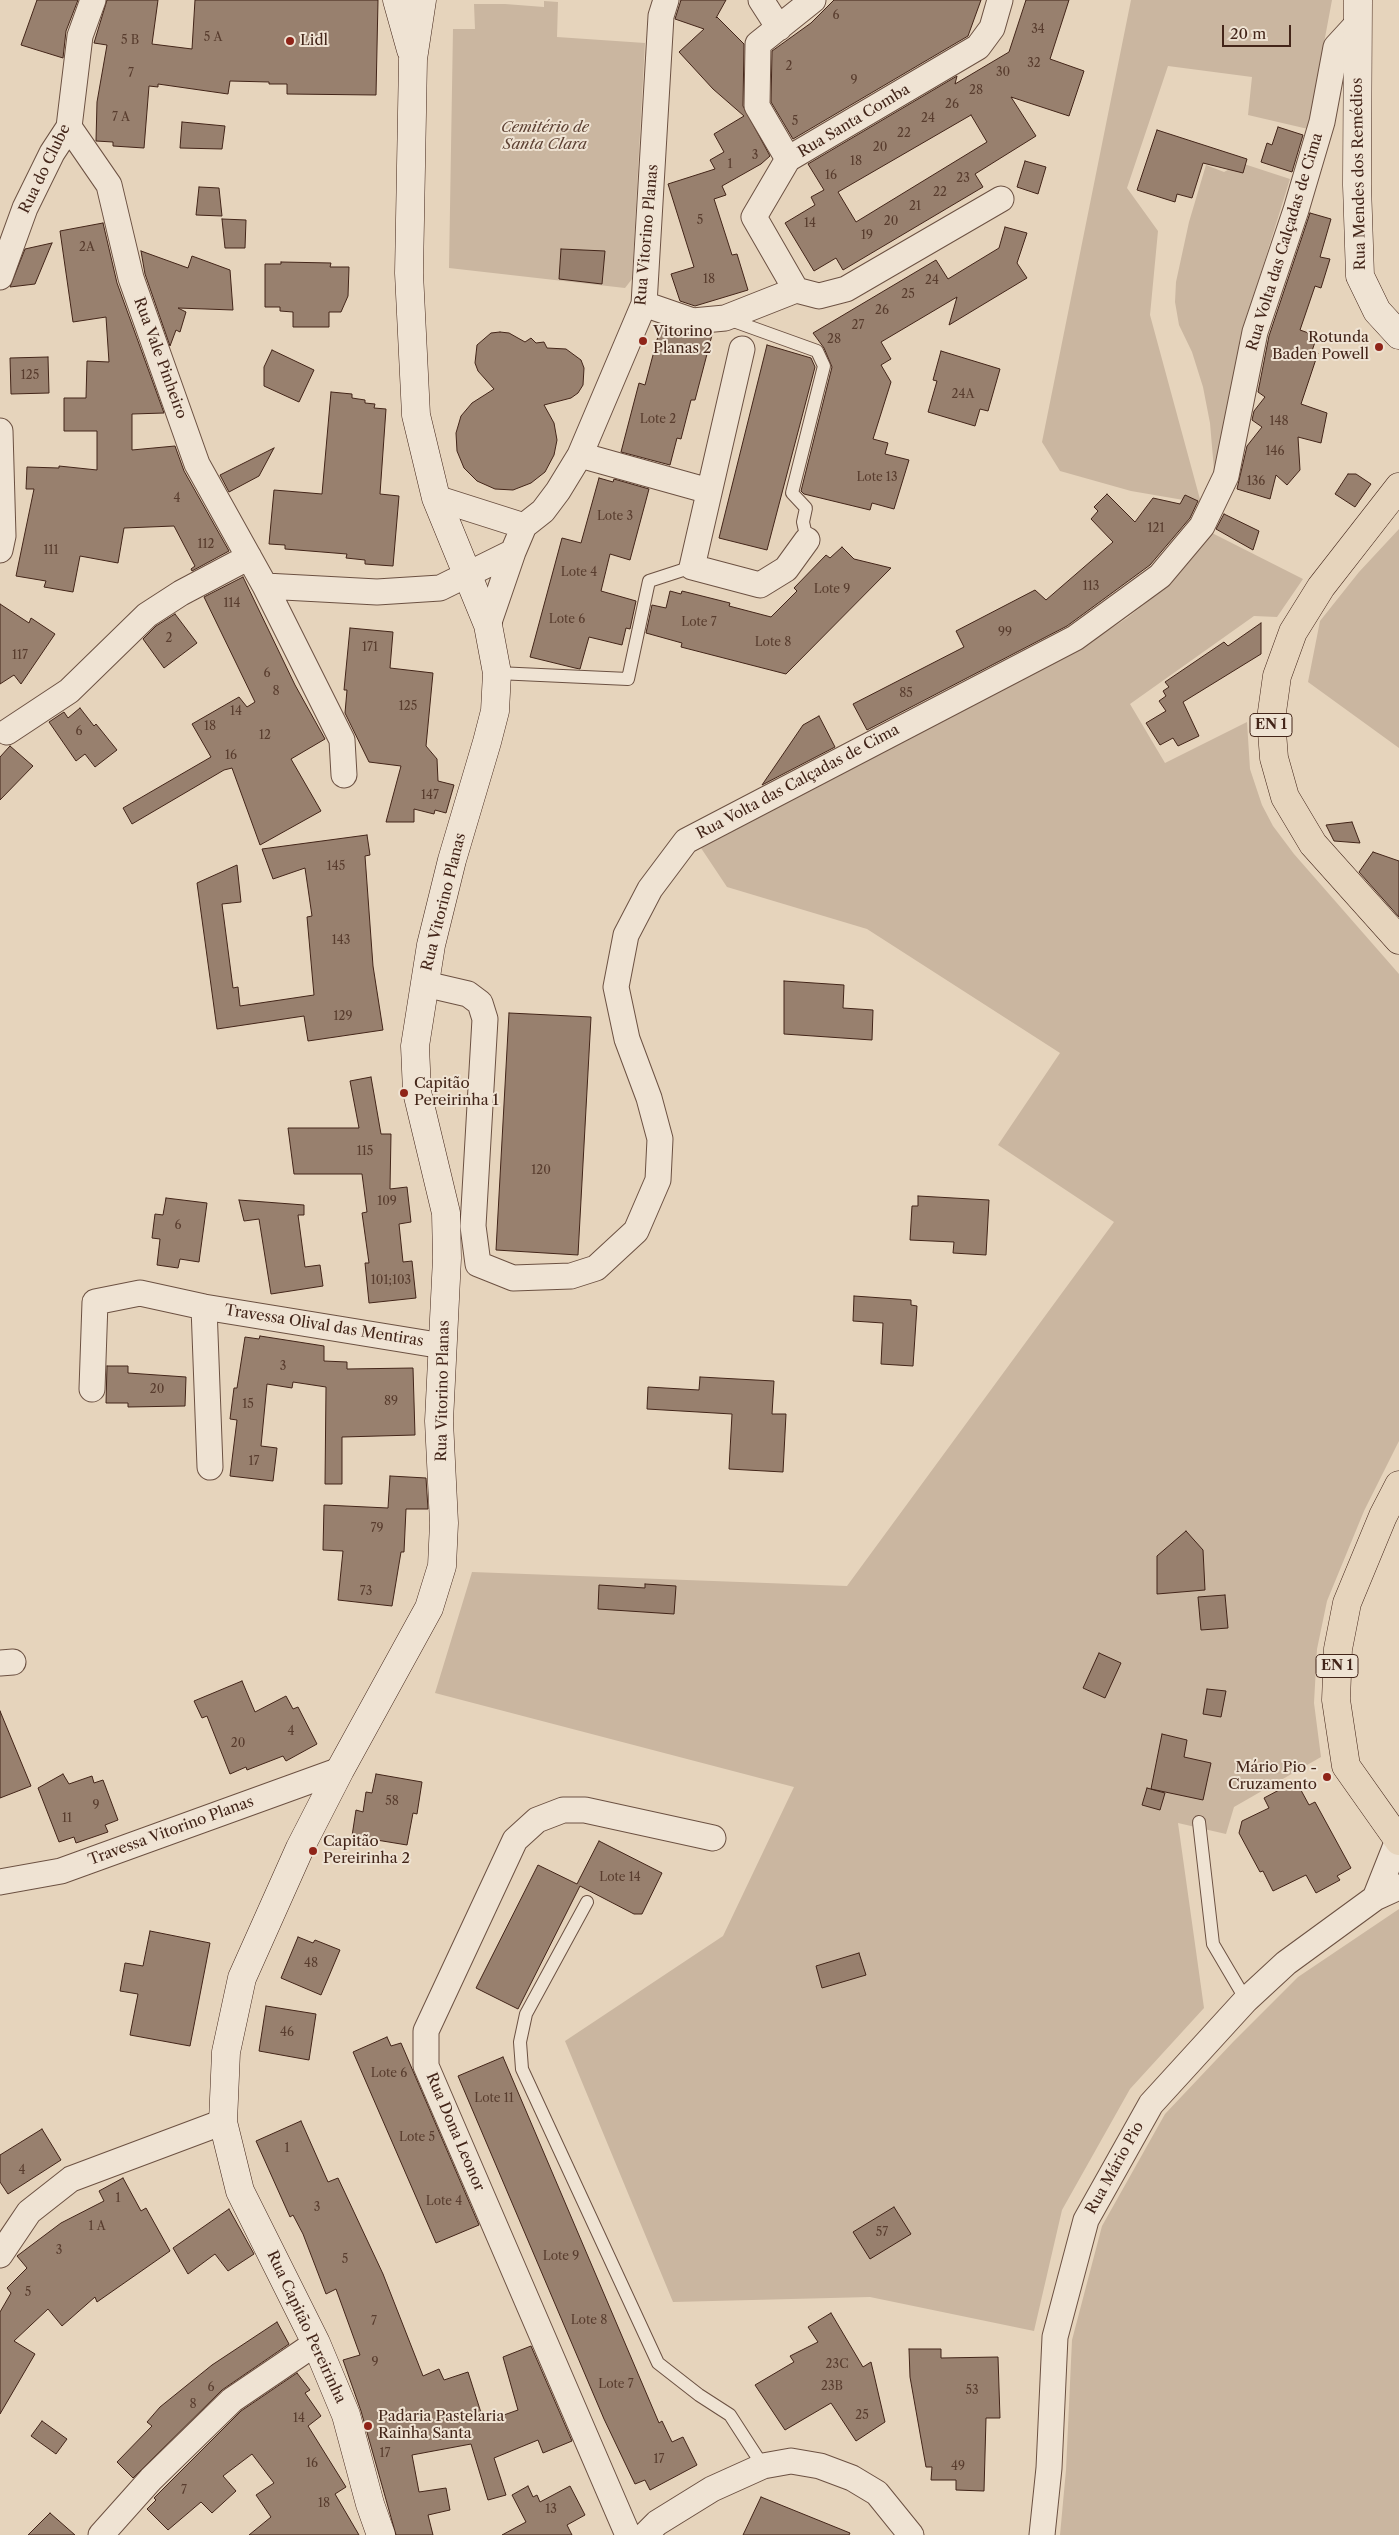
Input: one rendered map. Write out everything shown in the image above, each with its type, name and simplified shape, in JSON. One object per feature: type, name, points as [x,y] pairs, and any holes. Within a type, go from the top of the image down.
[{"type":"main road","name":"EN 1","points":[[1399,487],[1320,587],[1293,632],[1277,676],[1271,719],[1274,758],[1286,797],[1313,844],[1399,940]]},
{"type":"main road","name":"EN 1","points":[[1399,1485],[1383,1516],[1347,1603],[1338,1649],[1336,1700],[1346,1766],[1399,1840]]},
{"type":"street","name":"Rua do Clube","points":[[0,277],[25,208],[52,153],[68,127],[80,36],[93,0]]},
{"type":"street","points":[[397,0],[414,59]]},
{"type":"street","points":[[414,59],[422,0]]},
{"type":"street","points":[[761,0],[779,28]]},
{"type":"street","points":[[788,159],[757,106],[758,44],[813,0]]},
{"type":"street","name":"Rua Santa Comba","points":[[796,290],[754,217],[788,159],[978,47],[992,28],[1000,0]]},
{"type":"street","name":"Rua Vitorino Planas","points":[[488,625],[512,552],[524,526],[543,511],[558,492],[580,455],[644,304],[664,8]]},
{"type":"street","name":"Rua Mendes dos Remédios","points":[[1358,11],[1357,185],[1360,276],[1377,311],[1399,335]]},
{"type":"street","name":"Rua Volta das Calçadas de Cima","points":[[425,984],[468,994],[480,1003],[485,1019],[473,1226],[478,1264],[513,1278],[571,1276],[596,1268],[636,1231],[658,1180],[660,1139],[649,1098],[627,1039],[616,987],[626,936],[650,889],[686,840],[1075,638],[1160,576],[1202,526],[1226,476],[1255,332],[1296,210],[1322,122],[1336,48],[1358,11]]},
{"type":"street","name":"Rua Vitorino Planas","points":[[223,2122],[226,2052],[242,1978],[300,1848],[340,1770],[429,1608],[442,1566],[444,1523],[439,1421],[447,1258],[446,1213],[417,1092],[415,1046],[430,945],[488,742],[495,711],[497,673],[488,625],[436,498],[416,415],[409,274],[414,59]]},
{"type":"street","name":"Rua Vale Pinheiro","points":[[68,127],[109,186],[131,278],[197,464],[266,586],[342,740],[344,775]]},
{"type":"street","points":[[644,304],[693,321],[725,318],[796,290],[819,296],[846,289],[1001,198]]},
{"type":"street","points":[[742,349],[692,567],[760,585],[786,569],[807,540]]},
{"type":"street","points":[[0,431],[3,536],[0,550]]},
{"type":"street","points":[[580,455],[709,491]]},
{"type":"street","points":[[436,498],[524,526]]},
{"type":"street","points":[[464,567],[524,526]]},
{"type":"street","points":[[266,586],[378,592],[408,589],[464,567],[512,552]]},
{"type":"street","points":[[7,732],[69,691],[147,615],[181,592],[249,557]]},
{"type":"street","name":"Travessa Olival das Mentiras","points":[[92,1390],[95,1302],[140,1293],[204,1307],[443,1346]]},
{"type":"street","name":"Travessa Olival das Mentiras","points":[[204,1307],[210,1467]]},
{"type":"street","name":"Travessa Vitorino Planas","points":[[0,1882],[61,1871],[340,1770]]},
{"type":"street","name":"Rua Dona Leonor","points":[[628,2535],[426,2066],[426,2031],[515,1840],[537,1820],[563,1810],[585,1810],[713,1838]]},
{"type":"street","points":[[1375,1898],[1399,1840]]},
{"type":"street","name":"Rua Mário Pio","points":[[1042,2535],[1049,2468],[1055,2337],[1086,2220],[1151,2104],[1246,2000],[1286,1963],[1375,1898],[1399,1887]]},
{"type":"street","points":[[0,2255],[29,2212],[72,2180],[223,2122]]},
{"type":"street","name":"Rua Capitão Pereirinha","points":[[223,2122],[240,2191],[316,2343],[346,2415],[370,2504],[381,2535]]},
{"type":"street","points":[[101,2535],[151,2479],[232,2400],[316,2343]]},
{"type":"street","points":[[645,2535],[657,2523],[712,2488],[763,2466],[791,2461],[820,2466],[852,2478],[877,2493],[911,2535]]},
{"type":"lane","points":[[725,318],[817,351],[824,366],[792,493],[806,508],[803,522],[807,540]]},
{"type":"lane","points":[[497,673],[628,679],[649,581],[692,567]]},
{"type":"lane","points":[[1199,1822],[1213,1944],[1246,2000]]},
{"type":"lane","points":[[587,1902],[526,2014],[520,2042],[522,2069],[658,2363],[698,2395],[730,2415],[763,2466]]},
{"type":"green space","points":[[1131,0],[1332,0],[1308,129],[1248,115],[1252,77],[1168,66],[1127,188],[1158,231],[1150,315],[1201,503],[1131,491],[1060,471],[1042,442]]},
{"type":"green space","name":"Cemitério de Santa Clara","points":[[544,1],[558,2],[557,37],[645,43],[632,279],[625,288],[449,268],[453,29],[475,29],[474,4],[544,7]]},
{"type":"green space","points":[[1241,163],[1290,179],[1244,327],[1217,471],[1214,470],[1210,423],[1203,387],[1192,352],[1179,325],[1175,302],[1176,282],[1189,222],[1206,165],[1224,172]]},
{"type":"green space","points":[[1399,529],[1399,748],[1308,682],[1320,621],[1359,572]]},
{"type":"green space","points":[[1212,533],[1303,579],[1277,617],[1254,616],[1130,704],[1165,763],[1247,722],[1250,769],[1262,805],[1273,826],[1294,854],[1399,974],[1399,1441],[1364,1511],[1327,1601],[1317,1649],[1314,1703],[1321,1757],[1234,1807],[1226,1834],[1178,1823],[1204,2008],[1130,2089],[1062,2210],[1034,2331],[870,2297],[673,2302],[565,2041],[723,1936],[794,1787],[435,1693],[472,1572],[847,1586],[1114,1222],[998,1145],[1060,1053],[867,929],[727,887],[701,848],[1081,648],[1127,618],[1169,584]]},
{"type":"green space","points":[[1399,1909],[1399,2535],[1060,2535],[1066,2470],[1072,2340],[1102,2226],[1165,2114],[1298,1977]]},
{"type":"building","points":[[37,0],[78,0],[66,31],[63,58],[21,45]]},
{"type":"building","points":[[107,0],[158,0],[152,44],[192,49],[195,0],[378,0],[376,95],[287,94],[287,84],[269,84],[269,82],[230,81],[228,94],[158,84],[158,87],[149,86],[144,148],[113,146],[113,142],[96,141],[97,102],[107,45],[94,43]]},
{"type":"building","points":[[681,0],[726,0],[716,18],[744,44],[743,106],[770,156],[761,164],[722,186],[726,195],[714,199],[732,255],[737,254],[748,290],[695,306],[680,301],[671,274],[694,267],[668,184],[715,169],[710,160],[724,152],[714,134],[744,116],[713,89],[679,52],[704,29],[675,19]]},
{"type":"building","points":[[834,0],[981,0],[968,36],[793,139],[771,102],[772,51],[811,23]]},
{"type":"building","points":[[1026,0],[1069,0],[1050,59],[1084,71],[1069,116],[1011,97],[1036,136],[975,174],[983,187],[843,270],[836,258],[814,271],[785,223],[815,205],[811,197],[824,190],[808,164],[957,76],[955,84],[1009,52]],"holes":[[[971,115],[987,142],[856,222],[838,192]]]},
{"type":"building","points":[[182,122],[225,126],[222,149],[180,148]]},
{"type":"building","points":[[1278,127],[1303,135],[1292,172],[1261,162],[1267,143],[1272,145]]},
{"type":"building","points":[[1157,130],[1247,159],[1243,173],[1203,163],[1192,198],[1177,194],[1175,202],[1137,190]]},
{"type":"building","points":[[1025,161],[1046,167],[1038,194],[1017,187]]},
{"type":"building","points":[[199,187],[219,188],[222,216],[196,215]]},
{"type":"building","points":[[1310,213],[1331,219],[1320,257],[1330,259],[1321,288],[1315,286],[1300,330],[1317,336],[1312,351],[1318,353],[1301,404],[1327,413],[1321,443],[1298,437],[1300,470],[1287,485],[1276,475],[1270,499],[1237,489],[1247,446],[1262,427],[1252,420],[1254,411],[1265,397],[1258,392],[1269,336]]},
{"type":"building","points":[[222,219],[246,220],[245,248],[225,248]]},
{"type":"building","points":[[103,223],[117,283],[164,413],[132,414],[132,450],[175,446],[184,471],[229,551],[192,571],[191,569],[195,566],[174,526],[124,528],[118,563],[80,556],[73,592],[44,587],[46,581],[16,576],[34,489],[26,489],[27,467],[59,468],[59,466],[97,470],[97,431],[64,431],[64,398],[86,398],[87,361],[109,362],[106,317],[73,322],[60,231]]},
{"type":"building","points":[[1005,227],[1027,233],[1017,263],[1027,278],[949,325],[957,297],[881,342],[891,359],[881,365],[891,382],[873,439],[888,443],[885,454],[909,460],[894,509],[872,503],[870,510],[804,494],[801,491],[832,367],[824,348],[813,333],[936,260],[948,279],[999,248]]},
{"type":"building","points":[[52,243],[35,284],[10,287],[25,249]]},
{"type":"building","points":[[561,249],[605,251],[602,284],[559,279]]},
{"type":"building","points":[[141,251],[188,268],[192,256],[230,270],[233,310],[178,308],[186,312],[180,332],[176,330],[170,346],[145,274]]},
{"type":"building","points":[[281,262],[331,263],[330,267],[349,267],[348,296],[341,312],[329,312],[329,327],[293,327],[293,312],[280,311],[280,307],[265,307],[265,264],[281,264]]},
{"type":"building","points":[[661,325],[689,335],[712,335],[695,400],[691,400],[681,439],[677,438],[670,465],[621,452],[639,383],[645,385]]},
{"type":"building","points":[[491,333],[509,333],[525,342],[531,338],[536,343],[544,342],[547,348],[566,349],[581,360],[584,368],[583,385],[578,393],[571,398],[544,405],[554,423],[557,440],[554,455],[545,472],[531,483],[513,490],[495,489],[477,481],[464,468],[457,451],[456,433],[461,416],[472,403],[494,389],[478,371],[475,363],[477,345]]},
{"type":"building","points":[[767,345],[811,358],[815,367],[767,550],[719,538]]},
{"type":"building","points":[[272,350],[314,370],[299,402],[264,386],[264,367]]},
{"type":"building","points":[[941,351],[1000,369],[988,411],[980,409],[975,426],[928,412],[937,381],[933,380]]},
{"type":"building","points":[[48,357],[49,393],[11,394],[10,358]]},
{"type":"building","points":[[331,392],[352,394],[352,398],[365,400],[365,403],[375,404],[374,408],[386,409],[380,494],[399,496],[393,566],[365,564],[365,560],[346,558],[347,554],[285,549],[285,545],[269,544],[274,490],[322,494]]},
{"type":"building","points":[[274,448],[259,476],[229,492],[220,475]]},
{"type":"building","points":[[1348,474],[1356,474],[1371,484],[1355,507],[1335,494]]},
{"type":"building","points":[[599,478],[613,482],[614,479],[649,489],[630,560],[610,554],[601,591],[636,601],[630,629],[626,628],[622,645],[589,637],[580,669],[530,657],[562,538],[581,543]]},
{"type":"building","points":[[1107,494],[1135,522],[1153,498],[1180,504],[1185,495],[1198,501],[1190,518],[1150,565],[1067,626],[867,730],[853,704],[964,647],[956,631],[1035,590],[1046,600],[1113,542],[1091,519],[1098,511],[1094,507]]},
{"type":"building","points":[[1224,514],[1259,531],[1253,550],[1216,529]]},
{"type":"building","points":[[842,547],[854,559],[891,568],[786,674],[681,647],[682,643],[646,633],[652,605],[666,608],[670,591],[681,594],[682,591],[730,603],[729,606],[771,617],[797,591],[794,588],[826,555],[830,558]]},
{"type":"building","points":[[243,577],[295,685],[325,739],[291,759],[321,811],[260,845],[232,768],[224,770],[132,824],[123,808],[211,757],[192,724],[239,697],[247,707],[255,702],[204,597]]},
{"type":"building","points":[[0,604],[29,623],[31,618],[55,634],[21,684],[14,675],[0,684]]},
{"type":"building","points":[[175,614],[197,643],[164,668],[143,639],[156,626]]},
{"type":"building","points":[[1261,623],[1261,654],[1183,702],[1199,736],[1178,746],[1173,738],[1160,745],[1146,723],[1166,711],[1159,701],[1166,696],[1163,691],[1169,687],[1165,682],[1224,642],[1228,646]]},
{"type":"building","points":[[350,628],[393,632],[390,668],[433,673],[426,746],[437,759],[438,781],[454,785],[446,813],[435,810],[434,814],[414,809],[414,822],[386,822],[401,766],[369,762],[345,713],[347,690],[344,690]]},
{"type":"building","points":[[80,708],[117,750],[95,767],[85,754],[76,761],[49,722],[64,712],[68,718]]},
{"type":"building","points":[[819,716],[835,747],[762,785],[803,725]]},
{"type":"building","points":[[10,746],[33,766],[0,800],[0,757]]},
{"type":"building","points":[[1352,822],[1360,843],[1334,841],[1326,825]]},
{"type":"building","points":[[367,835],[370,855],[365,856],[373,966],[383,1030],[308,1041],[304,1016],[217,1029],[197,883],[237,865],[241,902],[222,904],[233,988],[238,987],[240,1006],[314,995],[307,917],[312,916],[305,868],[273,879],[262,849]]},
{"type":"building","points":[[1373,852],[1399,861],[1399,917],[1359,872]]},
{"type":"building","points":[[784,981],[844,985],[843,1008],[873,1010],[872,1040],[784,1034]]},
{"type":"building","points":[[509,1013],[591,1017],[578,1255],[496,1250]]},
{"type":"building","points":[[371,1077],[381,1134],[391,1134],[390,1189],[407,1187],[411,1222],[399,1224],[403,1262],[412,1261],[416,1298],[369,1303],[365,1263],[369,1263],[362,1213],[367,1212],[362,1174],[294,1174],[288,1128],[359,1128],[350,1081]]},
{"type":"building","points":[[918,1196],[989,1200],[986,1255],[953,1253],[954,1242],[910,1240],[912,1206],[918,1206]]},
{"type":"building","points":[[166,1198],[207,1203],[199,1262],[180,1259],[178,1268],[157,1265],[160,1239],[152,1238],[155,1214],[163,1215]]},
{"type":"building","points":[[239,1200],[304,1205],[304,1215],[298,1215],[305,1267],[320,1265],[323,1286],[271,1294],[259,1219],[244,1221]]},
{"type":"building","points":[[854,1296],[911,1300],[911,1305],[917,1306],[913,1366],[881,1364],[883,1323],[853,1321]]},
{"type":"building","points":[[260,1336],[324,1346],[324,1361],[347,1362],[347,1369],[413,1368],[415,1435],[342,1437],[342,1484],[325,1484],[326,1387],[293,1382],[292,1388],[267,1384],[261,1446],[277,1448],[273,1481],[230,1476],[237,1420],[230,1419],[234,1388],[237,1388],[245,1337],[259,1339]]},
{"type":"building","points":[[107,1366],[128,1366],[128,1373],[186,1377],[185,1406],[128,1407],[128,1403],[106,1403]]},
{"type":"building","points":[[700,1377],[774,1381],[772,1414],[786,1414],[783,1472],[729,1469],[732,1414],[647,1409],[648,1387],[699,1390]]},
{"type":"building","points":[[390,1476],[426,1478],[428,1509],[406,1509],[404,1552],[401,1552],[392,1606],[338,1600],[343,1551],[323,1550],[324,1505],[388,1508]]},
{"type":"building","points":[[1186,1531],[1203,1550],[1205,1590],[1157,1594],[1157,1556]]},
{"type":"building","points":[[645,1584],[676,1586],[674,1614],[598,1609],[599,1585],[645,1588]]},
{"type":"building","points":[[1225,1595],[1228,1628],[1201,1630],[1198,1597]]},
{"type":"building","points":[[1099,1653],[1121,1663],[1105,1698],[1083,1688]]},
{"type":"building","points":[[242,1681],[255,1712],[286,1696],[293,1709],[298,1707],[317,1744],[286,1761],[283,1756],[247,1770],[246,1767],[230,1774],[207,1716],[202,1718],[194,1701]]},
{"type":"building","points":[[1207,1689],[1226,1691],[1221,1717],[1203,1714]]},
{"type":"building","points":[[0,1711],[31,1786],[0,1798]]},
{"type":"building","points":[[1162,1734],[1187,1740],[1184,1757],[1211,1763],[1203,1800],[1151,1789]]},
{"type":"building","points":[[63,1774],[69,1784],[92,1776],[94,1783],[103,1780],[118,1820],[105,1825],[108,1832],[76,1843],[74,1837],[59,1842],[38,1788]]},
{"type":"building","points":[[376,1774],[422,1782],[417,1814],[413,1813],[407,1845],[352,1836],[356,1810],[363,1812],[366,1792],[372,1793]]},
{"type":"building","points":[[1296,1781],[1309,1805],[1315,1802],[1351,1868],[1337,1876],[1340,1880],[1316,1893],[1306,1875],[1273,1891],[1263,1871],[1260,1872],[1239,1833],[1242,1821],[1269,1808],[1264,1798]]},
{"type":"building","points":[[1147,1788],[1165,1793],[1160,1810],[1142,1805]]},
{"type":"building","points":[[599,1841],[662,1873],[642,1914],[634,1914],[580,1886],[518,2009],[476,1988],[538,1865],[577,1884]]},
{"type":"building","points":[[150,1931],[210,1943],[190,2046],[130,2035],[138,1994],[120,1991],[125,1963],[143,1966]]},
{"type":"building","points":[[298,1937],[313,1943],[315,1940],[340,1950],[321,1995],[281,1978]]},
{"type":"building","points":[[859,1953],[866,1975],[822,1988],[816,1966]]},
{"type":"building","points":[[266,2006],[316,2014],[309,2060],[259,2051]]},
{"type":"building","points":[[387,2037],[391,2046],[401,2043],[479,2225],[436,2243],[353,2052]]},
{"type":"building","points":[[503,2057],[659,2423],[662,2421],[672,2442],[683,2437],[697,2465],[650,2490],[645,2480],[635,2484],[604,2419],[458,2076]]},
{"type":"building","points":[[301,2121],[328,2182],[338,2178],[383,2274],[423,2376],[439,2369],[444,2380],[468,2372],[484,2422],[518,2410],[503,2357],[531,2346],[572,2441],[543,2453],[538,2440],[494,2458],[506,2495],[488,2500],[471,2444],[412,2455],[419,2492],[446,2488],[450,2510],[428,2515],[433,2535],[396,2535],[361,2411],[343,2360],[360,2355],[336,2289],[326,2294],[303,2234],[293,2215],[290,2217],[256,2141]]},
{"type":"building","points":[[42,2129],[61,2160],[8,2194],[0,2182],[0,2155]]},
{"type":"building","points":[[123,2178],[141,2211],[146,2208],[170,2251],[97,2302],[95,2297],[62,2326],[48,2309],[14,2341],[35,2354],[0,2414],[0,2312],[11,2293],[7,2288],[27,2268],[17,2256],[61,2223],[104,2201],[99,2191]]},
{"type":"building","points":[[894,2207],[911,2234],[870,2259],[853,2232]]},
{"type":"building","points":[[229,2209],[254,2254],[228,2271],[215,2254],[188,2274],[173,2248]]},
{"type":"building","points":[[831,2313],[863,2367],[871,2362],[885,2422],[856,2441],[831,2403],[785,2430],[755,2385],[794,2362],[790,2356],[818,2342],[808,2327]]},
{"type":"building","points":[[277,2322],[289,2344],[222,2390],[133,2478],[117,2462],[152,2426],[147,2422],[160,2407],[212,2365]]},
{"type":"building","points":[[909,2349],[941,2349],[941,2358],[998,2357],[1000,2418],[986,2418],[984,2491],[956,2490],[956,2480],[931,2480],[932,2467],[926,2467],[910,2377]]},
{"type":"building","points":[[297,2373],[310,2390],[305,2393],[321,2416],[308,2426],[346,2487],[335,2494],[359,2535],[249,2535],[271,2517],[256,2495],[274,2483],[252,2454],[223,2476],[236,2491],[212,2513],[201,2502],[168,2530],[147,2509],[156,2500],[154,2498],[241,2411]]},
{"type":"building","points":[[42,2421],[67,2439],[56,2454],[31,2436]]},
{"type":"building","points":[[528,2486],[533,2497],[537,2495],[540,2502],[570,2486],[585,2515],[567,2525],[572,2535],[502,2535],[526,2522],[512,2495]]},
{"type":"building","points":[[761,2497],[850,2533],[849,2535],[743,2535]]},
{"type":"building","points":[[50,2513],[75,2535],[28,2535]]},
{"type":"place","name":"Lidl","points":[[290,41]]},
{"type":"place","name":"Vitorino Planas 2","points":[[643,341]]},
{"type":"place","name":"Rotunda Baden Powell","points":[[1379,347]]},
{"type":"place","name":"Capitão Pereirinha 1","points":[[404,1093]]},
{"type":"place","name":"Mário Pio - Cruzamento","points":[[1327,1777]]},
{"type":"place","name":"Capitão Pereirinha 2","points":[[313,1851]]},
{"type":"place","name":"Padaria Pastelaria Rainha Santa","points":[[368,2426]]}]
